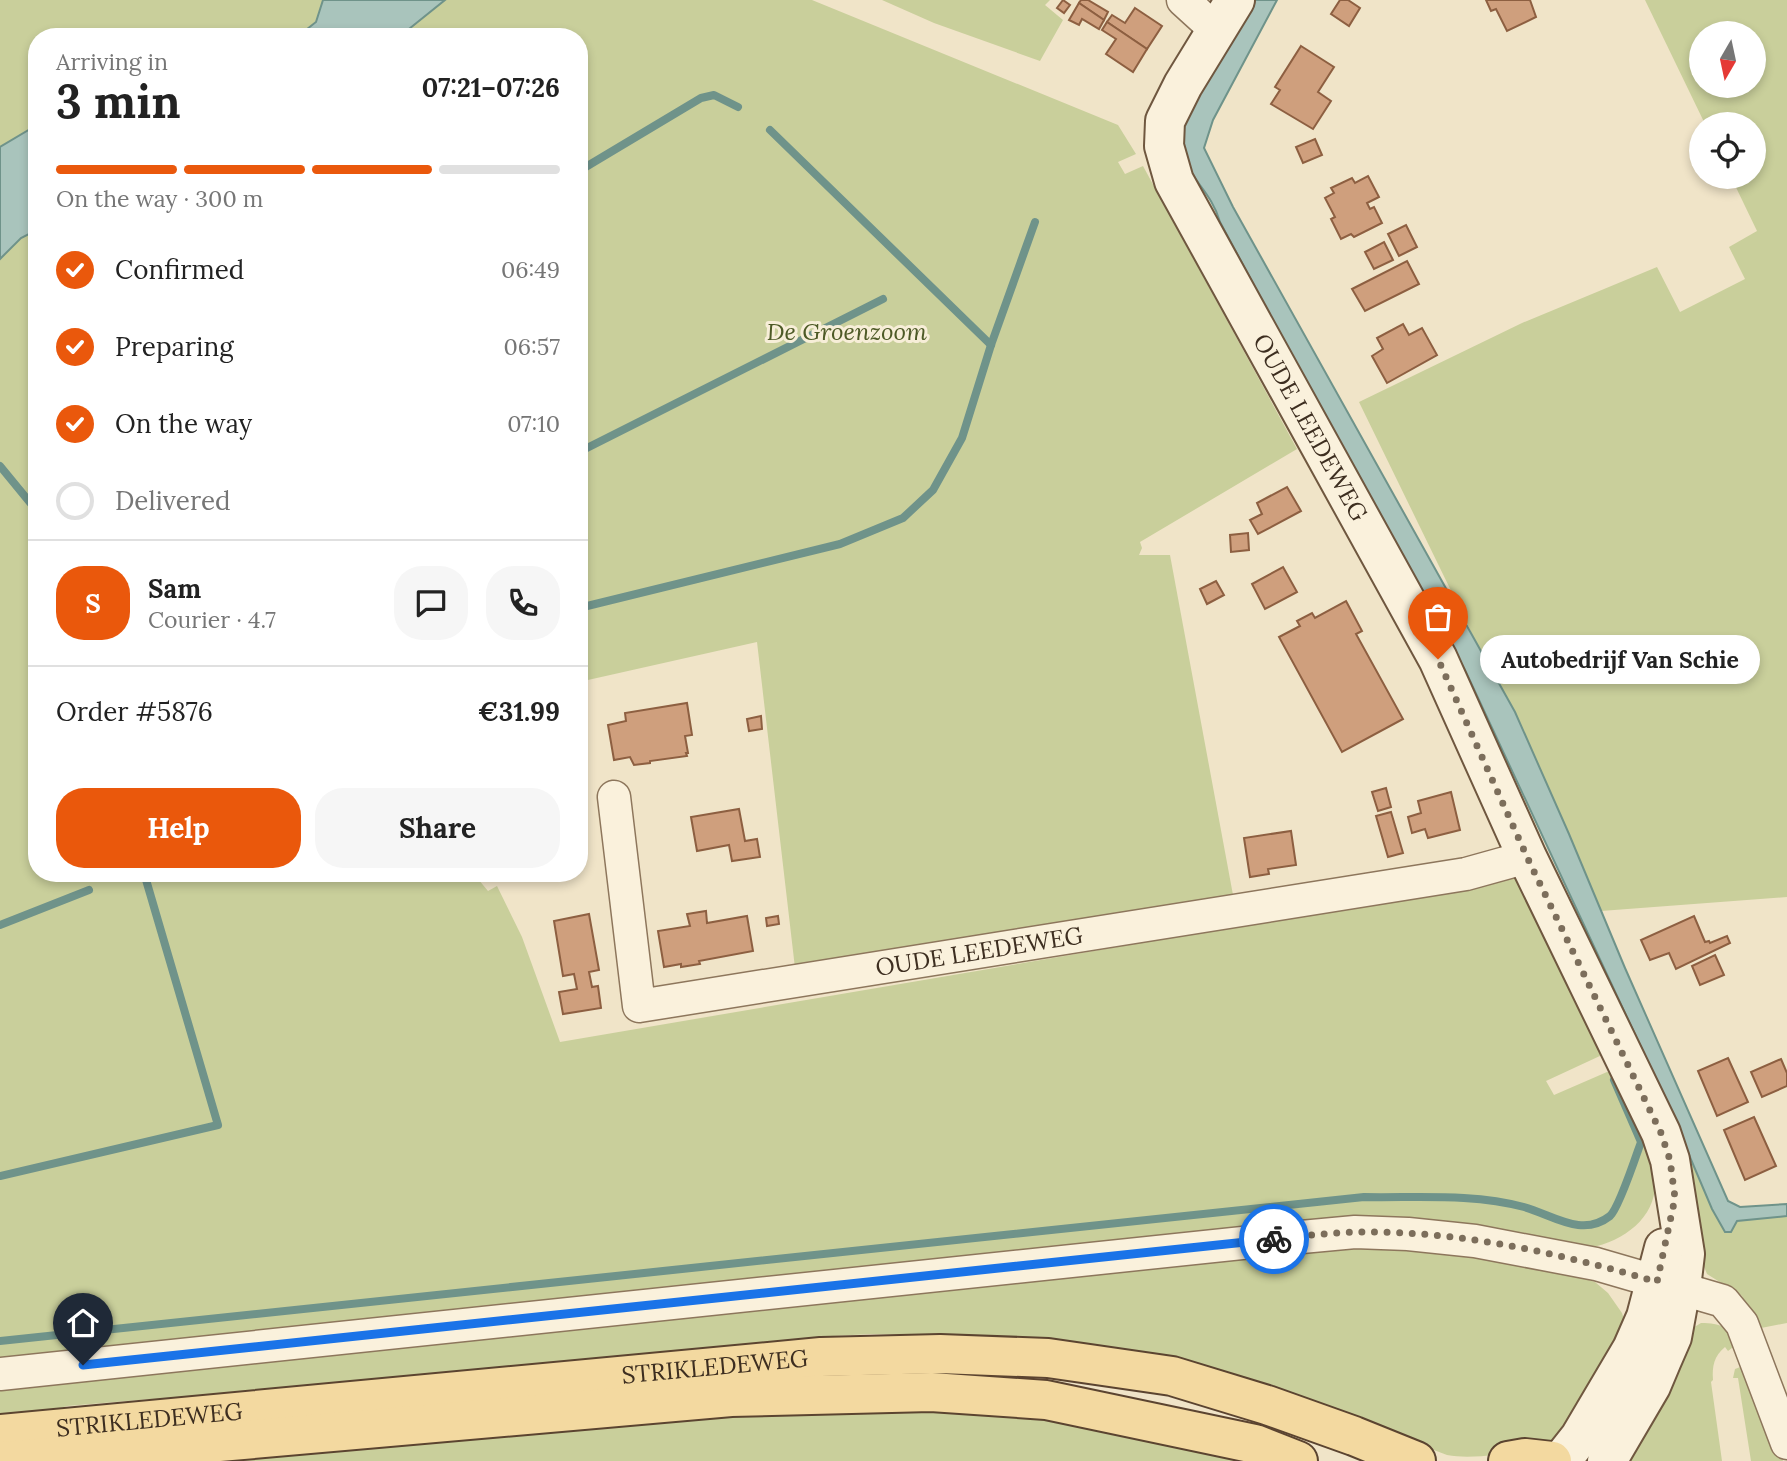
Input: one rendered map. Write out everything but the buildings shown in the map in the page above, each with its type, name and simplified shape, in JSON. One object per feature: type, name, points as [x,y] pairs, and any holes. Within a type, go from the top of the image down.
[{"type":"main road","name":"STRIKLEDEWEG","points":[[0,1434],[821,1357],[940,1354],[1048,1358],[1172,1376],[1267,1405],[1416,1461]]},
{"type":"main road","name":"STRIKLEDEWEG","points":[[4,1461],[731,1397],[804,1393],[931,1392],[1046,1400],[1255,1444],[1298,1461]]},
{"type":"main road","points":[[1508,1461],[1540,1458],[1552,1461]]},
{"type":"street","points":[[1183,0],[1226,15]]},
{"type":"street","name":"OUDE LEEDEWEG","points":[[1226,15],[1165,121],[1164,146],[1174,181],[1438,659],[1527,857],[1661,1133],[1670,1160],[1685,1254],[1669,1285],[1646,1317],[1627,1358],[1580,1437],[1561,1461]]},
{"type":"street","name":"OUDE LEEDEWEG","points":[[614,797],[639,1006],[1466,874],[1527,857]]},
{"type":"street","points":[[0,1374],[1355,1232],[1408,1234],[1475,1241],[1597,1264],[1723,1301],[1742,1324],[1787,1443]]},
{"type":"street","name":"OUDE LEEDEWEG","points":[[1607,1461],[1651,1386],[1672,1338],[1669,1285]]},
{"type":"green space","name":"De Groenzoom","points":[[0,0],[812,0],[1118,125],[1136,154],[1118,162],[1125,174],[1143,166],[1297,449],[1140,542],[1142,548],[1139,555],[1170,555],[1233,895],[795,968],[757,642],[588,680],[588,28],[28,28],[28,882],[480,882],[488,891],[497,886],[522,937],[560,1042],[1515,877],[1602,1055],[1546,1081],[1554,1095],[1607,1072],[1622,1073],[1654,1171],[1653,1200],[1639,1222],[1617,1238],[1590,1248],[1454,1222],[1374,1220],[0,1364]]},
{"type":"green space","points":[[882,0],[1050,0],[1045,5],[1063,20],[1040,61],[934,23]]},
{"type":"green space","points":[[1645,0],[1787,0],[1787,897],[1601,911],[1515,712],[1477,644],[1359,402],[1522,323],[1657,267],[1680,312],[1745,279],[1729,247],[1757,231],[1737,189],[1766,189],[1766,112],[1699,112],[1692,98],[1766,98],[1766,21],[1689,21],[1689,91]]},
{"type":"green space","points":[[1688,1153],[1712,1209],[1731,1232],[1737,1221],[1787,1216],[1787,1323],[1756,1329],[1742,1296],[1707,1274],[1703,1264],[1696,1194],[1684,1157]]},
{"type":"green space","points":[[1330,1243],[1440,1248],[1560,1271],[1595,1282],[1608,1293],[1622,1313],[1626,1326],[1559,1443],[1503,1454],[1474,1456],[1447,1455],[1276,1390],[967,1336],[833,1336],[704,1361],[247,1402],[151,1399],[67,1406],[0,1425],[0,1384]]},
{"type":"green space","points":[[1701,1323],[1723,1327],[1737,1344],[1728,1351],[1725,1347],[1718,1354],[1711,1382],[1722,1461],[1620,1461],[1691,1329]]},
{"type":"green space","points":[[1743,1366],[1749,1369],[1783,1461],[1751,1461],[1738,1378],[1733,1378],[1735,1369]]},
{"type":"green space","points":[[951,1409],[1090,1423],[1249,1461],[103,1461],[385,1436],[480,1439],[571,1431],[647,1412]]},
{"type":"water","points":[[323,0],[445,0],[410,28],[308,28],[316,22]]},
{"type":"water","points":[[1245,0],[1277,0],[1213,120],[1204,148],[1233,207],[1515,712],[1728,1201],[1740,1207],[1787,1204],[1787,1216],[1737,1221],[1731,1232],[1725,1232],[1712,1209],[1667,1103],[1465,670],[1368,498],[1220,222],[1215,208],[1187,165],[1182,139],[1185,121]]},
{"type":"water","points":[[28,130],[28,234],[0,259],[0,147]]},
{"type":"waterway","points":[[588,166],[701,98],[714,95],[738,107]]},
{"type":"waterway","points":[[770,130],[991,345]]},
{"type":"waterway","points":[[588,606],[840,544],[903,518],[933,490],[962,438],[991,345],[1035,222]]},
{"type":"waterway","points":[[588,447],[883,299]]},
{"type":"waterway","points":[[0,466],[28,500]]},
{"type":"waterway","points":[[0,1176],[218,1125],[147,882]]},
{"type":"waterway","points":[[0,925],[89,890]]},
{"type":"waterway","points":[[0,1341],[1364,1197],[1485,1200],[1524,1207],[1567,1223],[1589,1225],[1610,1216],[1614,1211],[1641,1142],[1614,1080]]},
{"type":"way so far","points":[[1274,1239],[1355,1232],[1475,1241],[1597,1264],[1657,1282],[1675,1198],[1670,1160],[1661,1133],[1527,857],[1438,659]]},
{"type":"place","name":"Autobedrijf Van Schie","points":[[1438,659]]},
{"type":"route","points":[[83,1365],[1274,1239]]}]
